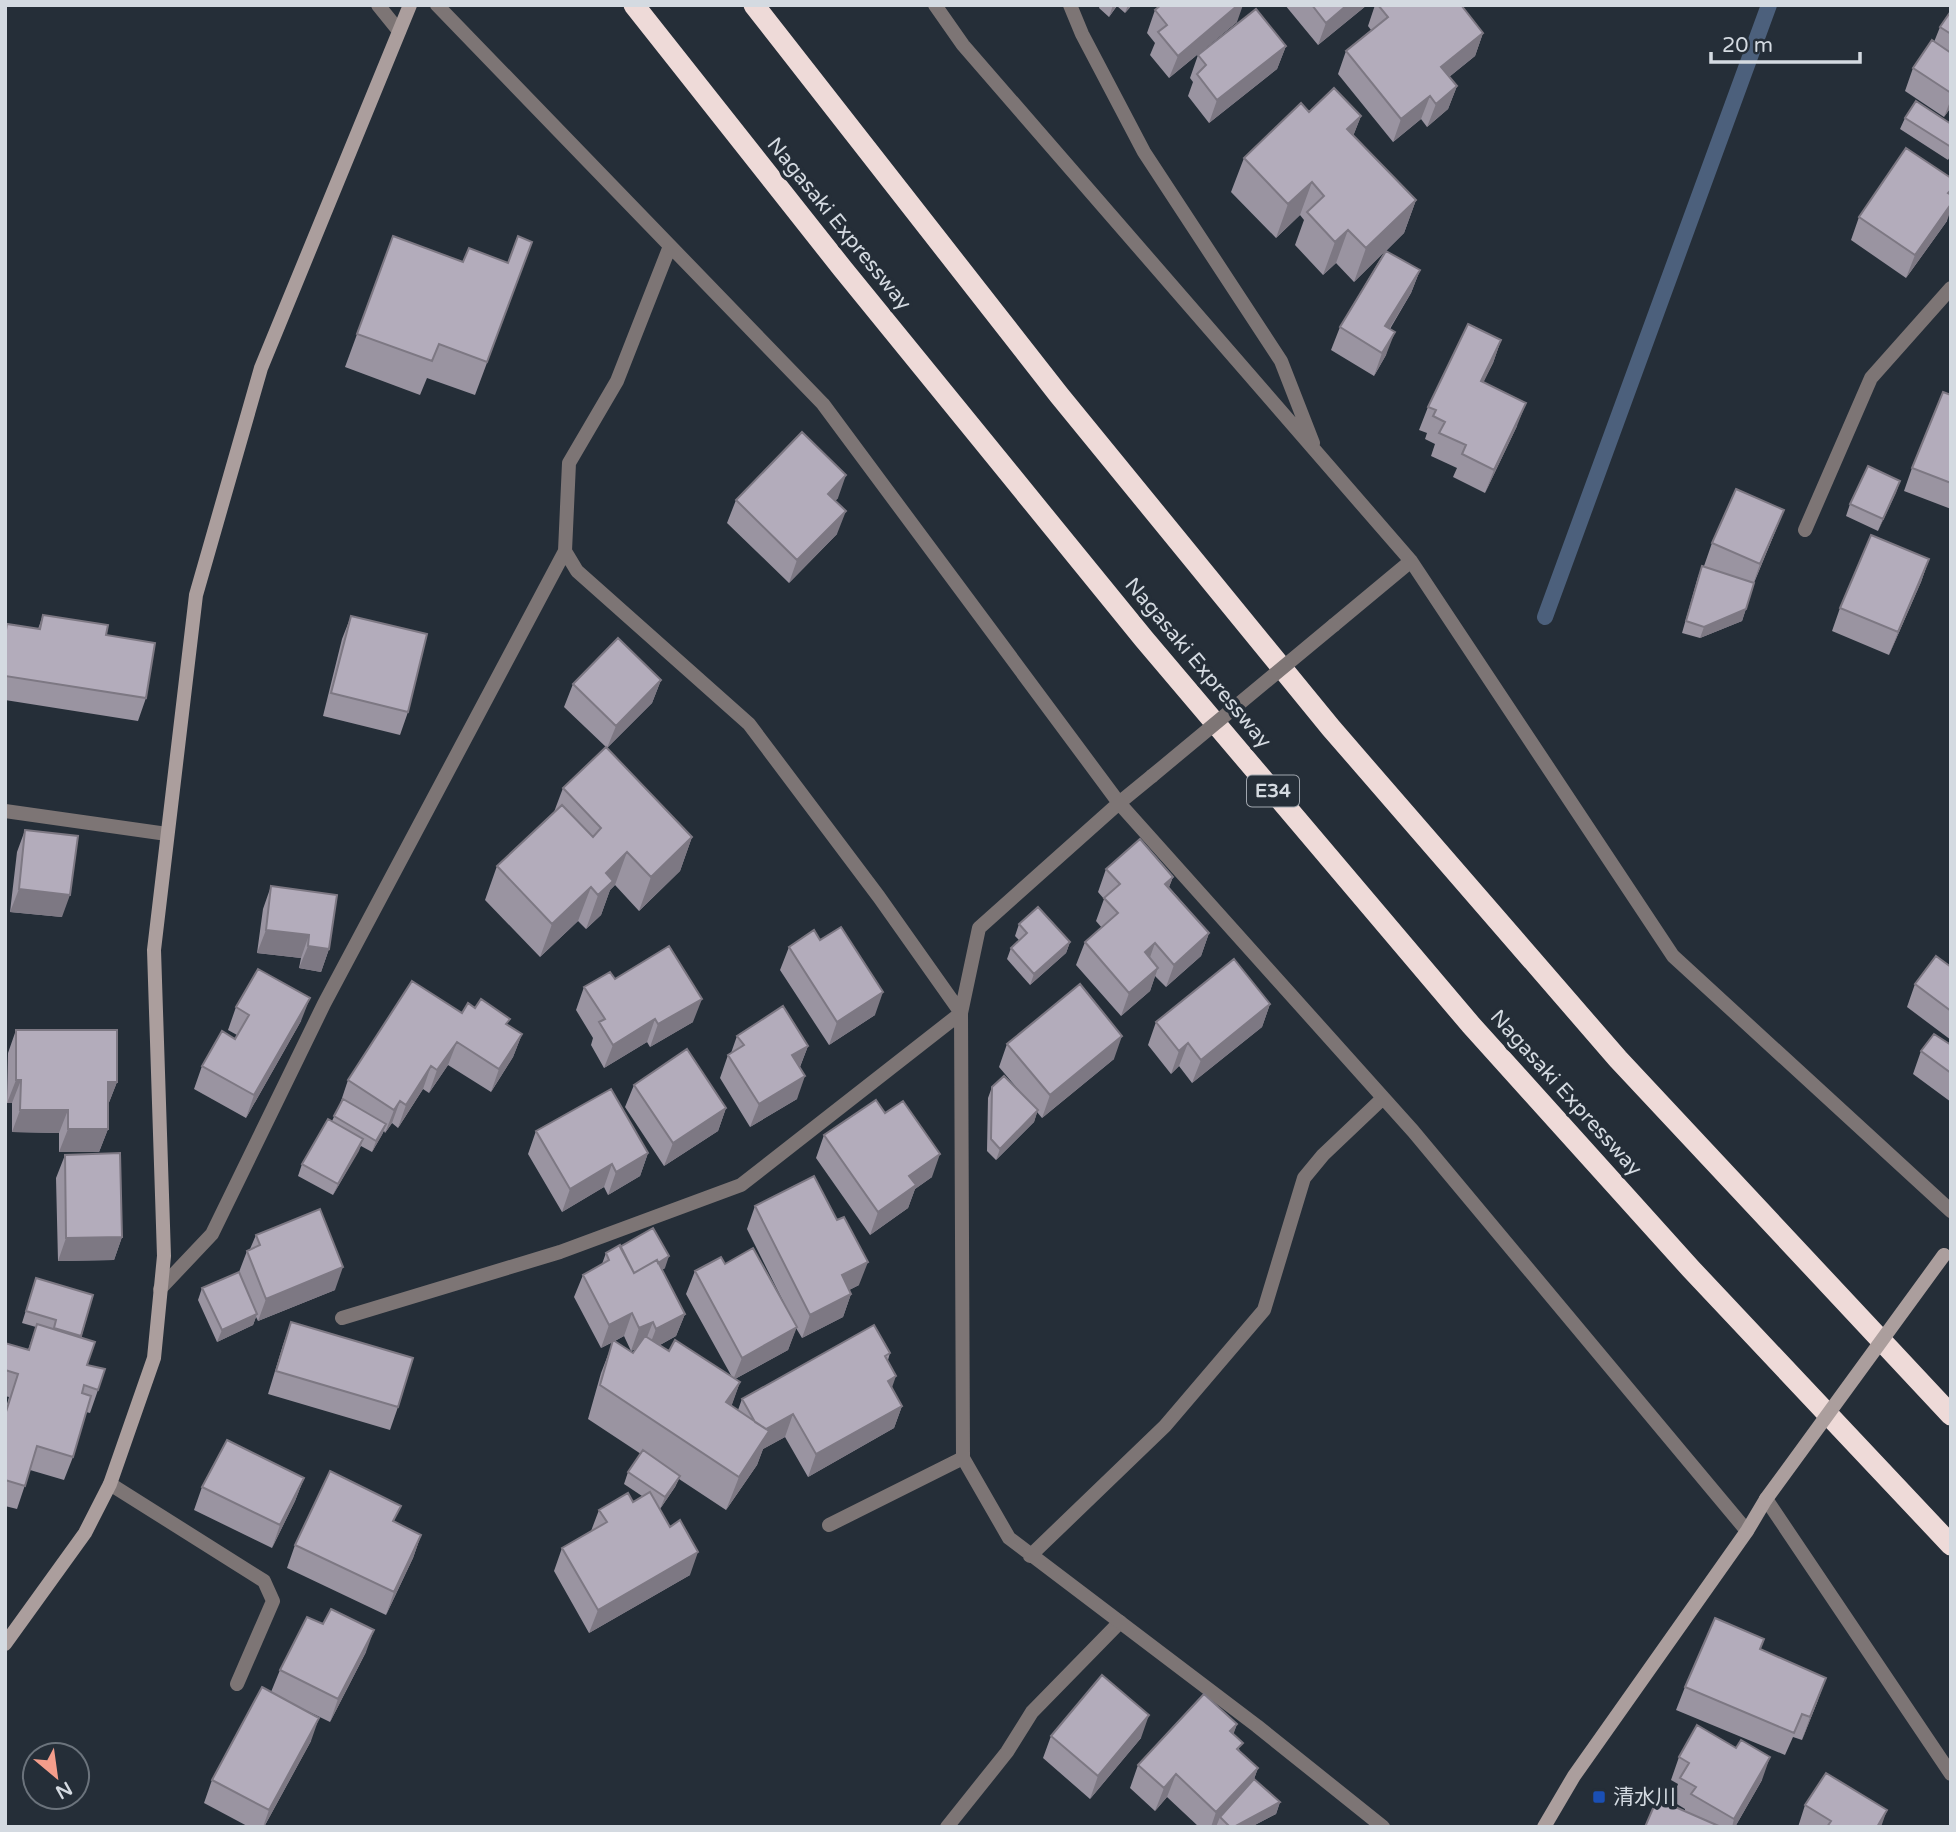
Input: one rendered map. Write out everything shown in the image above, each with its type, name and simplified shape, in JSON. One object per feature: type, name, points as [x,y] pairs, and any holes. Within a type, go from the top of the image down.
[{"type":"highway","name":"Nagasaki Expressway","points":[[634,5],[851,279],[1144,639],[1471,1025],[1691,1269],[1951,1545]]},
{"type":"highway","points":[[754,5],[1059,395],[1331,728],[1618,1059],[1951,1415]]},
{"type":"street","points":[[378,5],[399,31]]},
{"type":"street","points":[[5,1644],[85,1532],[110,1484],[154,1358],[164,1256],[154,950],[196,595],[261,368],[410,5]]},
{"type":"street","points":[[438,5],[822,404],[1119,803],[1383,1098],[1747,1531]]},
{"type":"street","points":[[935,5],[963,45],[1411,561],[1673,956],[1951,1211]]},
{"type":"street","points":[[1069,5],[1144,152],[1281,361],[1317,454]]},
{"type":"street","points":[[160,1289],[212,1234],[324,1004],[565,551],[569,463],[617,381],[670,246]]},
{"type":"street","points":[[1805,530],[1871,378],[1951,288]]},
{"type":"street","points":[[565,551],[577,571],[749,724],[879,897],[961,1013]]},
{"type":"street","points":[[1383,1827],[1257,1726],[1009,1538],[963,1458],[961,1013],[979,928],[1119,803],[1411,561]]},
{"type":"street","points":[[5,811],[167,834]]},
{"type":"street","points":[[342,1318],[560,1252],[741,1185],[961,1013]]},
{"type":"street","points":[[1030,1556],[1166,1426],[1264,1310],[1304,1178],[1323,1155],[1383,1098]]},
{"type":"street","points":[[1544,1827],[1574,1776],[1747,1531],[1766,1499],[1947,1251]]},
{"type":"street","points":[[830,1525],[963,1458]]},
{"type":"street","points":[[110,1484],[264,1581],[273,1601],[237,1684]]},
{"type":"street","points":[[1766,1499],[1951,1774]]},
{"type":"street","points":[[947,1827],[1006,1752],[1032,1712],[1120,1622]]},
{"type":"building","points":[[1161,5],[1238,5],[1178,56],[1158,32],[1167,25],[1155,10]]},
{"type":"building","points":[[1312,5],[1347,5],[1326,23]]},
{"type":"building","points":[[1378,5],[1461,5],[1483,33],[1441,67],[1457,86],[1436,104],[1430,96],[1401,119],[1346,51],[1388,17]]},
{"type":"building","points":[[1256,9],[1286,46],[1217,100],[1197,74],[1206,65],[1198,55]]},
{"type":"building","points":[[1951,11],[1951,34],[1940,27]]},
{"type":"building","points":[[1932,40],[1951,53],[1951,93],[1913,68]]},
{"type":"building","points":[[1334,88],[1361,116],[1347,129],[1416,200],[1366,248],[1348,230],[1335,242],[1307,212],[1324,196],[1312,182],[1288,204],[1244,158],[1301,103],[1309,112]]},
{"type":"building","points":[[1916,101],[1951,124],[1951,147],[1905,118]]},
{"type":"building","points":[[1906,148],[1951,178],[1951,190],[1948,193],[1951,195],[1951,204],[1915,255],[1859,217]]},
{"type":"building","points":[[393,236],[463,262],[469,248],[508,263],[518,236],[532,242],[487,362],[439,344],[432,361],[357,334]]},
{"type":"building","points":[[1386,251],[1420,270],[1385,326],[1395,332],[1382,353],[1340,327]]},
{"type":"building","points":[[1468,324],[1501,340],[1481,381],[1526,403],[1494,470],[1462,454],[1466,445],[1439,433],[1445,422],[1433,416],[1436,410],[1428,407]]},
{"type":"building","points":[[1943,392],[1951,395],[1951,483],[1912,468]]},
{"type":"building","points":[[802,432],[846,475],[828,494],[846,511],[797,560],[736,500]]},
{"type":"building","points":[[1868,466],[1900,481],[1883,519],[1850,504]]},
{"type":"building","points":[[1736,489],[1784,510],[1760,564],[1712,543]]},
{"type":"building","points":[[1871,535],[1929,559],[1898,632],[1840,608]]},
{"type":"building","points":[[1702,566],[1754,583],[1746,609],[1704,627],[1686,621]]},
{"type":"building","points":[[43,615],[108,625],[106,635],[155,643],[146,698],[5,676],[7,624],[40,629]]},
{"type":"building","points":[[351,616],[427,634],[408,712],[331,693]]},
{"type":"building","points":[[618,638],[661,680],[616,726],[573,684]]},
{"type":"building","points":[[606,747],[692,837],[651,877],[627,852],[606,873],[613,881],[598,895],[591,887],[552,924],[497,866],[562,805],[593,837],[601,828],[563,788]]},
{"type":"building","points":[[25,830],[78,836],[70,895],[19,889]]},
{"type":"building","points":[[1140,839],[1173,877],[1165,884],[1209,933],[1174,965],[1155,943],[1145,952],[1158,968],[1129,993],[1085,942],[1118,913],[1104,898],[1120,884],[1106,869]]},
{"type":"building","points":[[271,886],[337,895],[329,949],[308,946],[309,935],[266,930]]},
{"type":"building","points":[[1038,907],[1070,942],[1034,974],[1011,948],[1027,933],[1019,924]]},
{"type":"building","points":[[841,927],[883,992],[837,1022],[789,947],[814,930],[820,940]]},
{"type":"building","points":[[669,946],[702,999],[658,1024],[655,1019],[613,1045],[599,1022],[605,1019],[584,987],[610,972],[615,979]]},
{"type":"building","points":[[1936,956],[1951,967],[1951,1011],[1915,984]]},
{"type":"building","points":[[1234,959],[1270,1004],[1201,1060],[1188,1043],[1179,1051],[1156,1022]]},
{"type":"building","points":[[258,969],[310,998],[254,1095],[202,1066],[222,1031],[235,1039],[249,1015],[236,1007]]},
{"type":"building","points":[[412,981],[462,1013],[468,1003],[475,1008],[481,999],[510,1019],[506,1024],[522,1034],[499,1069],[457,1042],[437,1070],[431,1066],[406,1105],[400,1101],[394,1110],[348,1080]]},
{"type":"building","points":[[1080,984],[1122,1036],[1050,1095],[1007,1044]]},
{"type":"building","points":[[783,1006],[808,1046],[792,1055],[805,1076],[759,1104],[728,1055],[744,1045],[737,1036]]},
{"type":"building","points":[[16,1030],[117,1030],[117,1082],[108,1082],[108,1129],[68,1129],[68,1110],[20,1110],[21,1080],[16,1080]]},
{"type":"building","points":[[1934,1034],[1951,1045],[1951,1073],[1921,1051]]},
{"type":"building","points":[[687,1049],[726,1108],[673,1143],[634,1085]]},
{"type":"building","points":[[1004,1076],[1038,1110],[1000,1149],[991,1139],[992,1087]]},
{"type":"building","points":[[611,1089],[648,1153],[616,1172],[612,1164],[570,1189],[536,1131]]},
{"type":"building","points":[[343,1099],[386,1124],[376,1141],[334,1116]]},
{"type":"building","points":[[876,1100],[885,1113],[903,1101],[940,1154],[909,1176],[916,1185],[878,1212],[824,1135]]},
{"type":"building","points":[[328,1119],[363,1139],[338,1184],[302,1164]]},
{"type":"building","points":[[120,1153],[122,1237],[66,1238],[65,1155]]},
{"type":"building","points":[[814,1176],[837,1220],[844,1217],[868,1262],[842,1275],[851,1294],[810,1315],[755,1206]]},
{"type":"building","points":[[320,1209],[343,1267],[266,1299],[247,1251],[260,1245],[256,1235]]},
{"type":"building","points":[[653,1228],[669,1256],[634,1273],[620,1247]]},
{"type":"building","points":[[620,1245],[634,1273],[657,1260],[685,1314],[656,1329],[653,1322],[639,1328],[632,1313],[609,1325],[583,1275],[609,1260],[606,1253]]},
{"type":"building","points":[[753,1248],[797,1327],[742,1358],[695,1271],[721,1257],[725,1264]]},
{"type":"building","points":[[239,1272],[257,1314],[222,1330],[202,1288]]},
{"type":"building","points":[[36,1278],[93,1295],[81,1336],[54,1328],[56,1320],[26,1311]]},
{"type":"building","points":[[291,1322],[413,1358],[398,1407],[276,1371]]},
{"type":"building","points":[[37,1324],[95,1342],[87,1365],[105,1369],[98,1390],[84,1385],[82,1393],[91,1396],[73,1457],[37,1446],[25,1486],[5,1480],[5,1415],[18,1374],[5,1370],[5,1343],[29,1350]]},
{"type":"building","points":[[874,1325],[890,1353],[885,1356],[896,1376],[888,1381],[902,1406],[816,1454],[793,1414],[766,1429],[755,1422],[742,1399]]},
{"type":"building","points":[[645,1336],[669,1351],[675,1340],[740,1382],[726,1402],[769,1431],[739,1477],[600,1385],[613,1340],[633,1353]]},
{"type":"building","points":[[227,1440],[304,1478],[280,1525],[202,1487]]},
{"type":"building","points":[[643,1450],[680,1476],[665,1497],[628,1472]]},
{"type":"building","points":[[330,1471],[401,1506],[393,1521],[421,1535],[394,1592],[295,1545]]},
{"type":"building","points":[[650,1492],[670,1527],[680,1520],[698,1552],[598,1610],[562,1548],[607,1522],[599,1510],[628,1493],[633,1502]]},
{"type":"building","points":[[331,1609],[374,1630],[338,1699],[280,1670],[307,1617],[323,1624]]},
{"type":"building","points":[[1715,1618],[1764,1639],[1760,1649],[1826,1678],[1810,1717],[1802,1714],[1794,1733],[1685,1687]]},
{"type":"building","points":[[1102,1675],[1149,1715],[1098,1776],[1051,1736]]},
{"type":"building","points":[[262,1687],[319,1718],[269,1810],[212,1780]]},
{"type":"building","points":[[1204,1694],[1237,1724],[1230,1731],[1243,1743],[1237,1749],[1258,1768],[1216,1812],[1176,1774],[1164,1788],[1138,1765]]},
{"type":"building","points":[[1697,1725],[1736,1748],[1741,1740],[1770,1757],[1734,1819],[1691,1794],[1696,1787],[1680,1778],[1689,1763],[1679,1757]]},
{"type":"building","points":[[1826,1773],[1887,1810],[1877,1827],[1827,1827],[1831,1821],[1805,1805]]},
{"type":"building","points":[[1254,1779],[1280,1802],[1230,1827],[1220,1817]]},
{"type":"building","points":[[1657,1799],[1721,1827],[1645,1827]]},
{"type":"waterway","points":[[1545,617],[1769,5]]},
{"type":"place","name":"清水川","points":[[1599,1797]]}]
